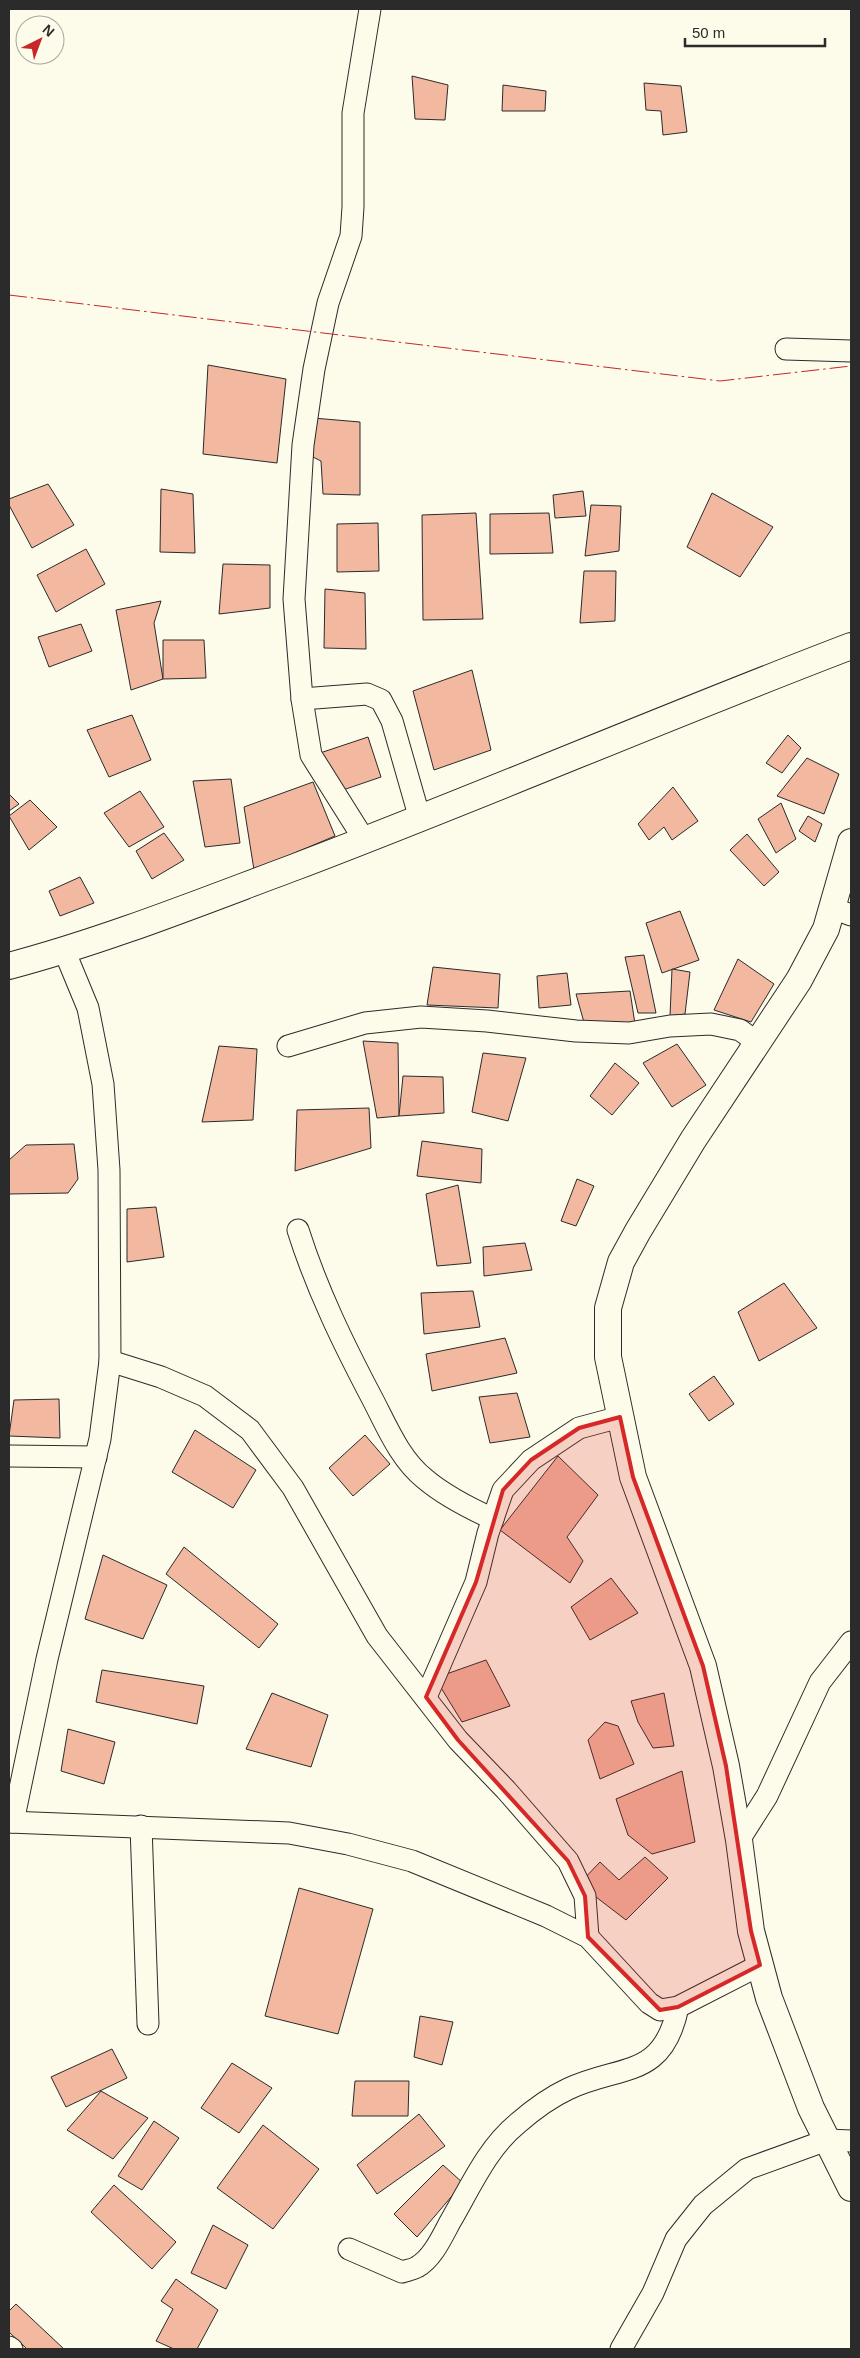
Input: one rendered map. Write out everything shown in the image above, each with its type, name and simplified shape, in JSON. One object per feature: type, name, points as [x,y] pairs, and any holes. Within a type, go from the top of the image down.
[{"type":"main road","points":[[9,966],[64,950],[212,899],[365,842],[727,693],[851,646]]},
{"type":"main road","points":[[851,842],[842,911],[826,929],[799,980],[693,1140],[638,1231],[621,1262],[608,1308],[608,1357],[634,1478],[703,1666],[726,1766],[739,1840],[751,1931],[760,1965],[776,2016],[811,2108],[839,2141],[851,2188]]},
{"type":"street","points":[[365,842],[311,755],[302,699],[294,599],[303,446],[314,369],[328,303],[351,236],[353,208],[353,113],[370,9]]},
{"type":"street","points":[[786,349],[851,351]]},
{"type":"street","points":[[302,699],[367,694],[381,700],[392,721],[420,819]]},
{"type":"street","points":[[64,950],[88,1008],[103,1084],[109,1170],[110,1361],[96,1457],[47,1659],[11,1822],[289,1833],[348,1844],[412,1861],[537,1912],[588,1937],[649,2003],[660,2010],[678,2007],[760,1965]]},
{"type":"street","points":[[288,1046],[365,1023],[421,1017],[487,1021],[594,1032],[629,1033],[670,1026],[711,1024],[740,1030],[758,1043]]},
{"type":"street","points":[[298,1230],[324,1306],[406,1460],[424,1478],[467,1507],[493,1519]]},
{"type":"street","points":[[110,1361],[160,1377],[205,1396],[250,1430],[293,1488],[377,1636],[458,1740],[506,1790],[568,1861],[586,1896],[588,1937]]},
{"type":"street","points":[[426,1697],[476,1582],[503,1490],[531,1460],[579,1428],[620,1417]]},
{"type":"street","points":[[9,1456],[96,1457]]},
{"type":"street","points":[[739,1840],[767,1796],[820,1682],[851,1642]]},
{"type":"street","points":[[141,1826],[148,2024]]},
{"type":"street","points":[[350,2249],[402,2272],[418,2267],[435,2249],[483,2164],[501,2139],[517,2123],[568,2089],[596,2079],[635,2069],[662,2049],[674,2025],[678,2007]]},
{"type":"street","points":[[621,2349],[653,2294],[676,2239],[703,2205],[747,2169],[839,2141]]},
{"type":"highlighted area","points":[[620,1417],[633,1477],[703,1666],[726,1766],[751,1931],[760,1965],[678,2007],[660,2010],[588,1937],[585,1896],[568,1861],[458,1740],[426,1697],[476,1582],[503,1490],[531,1460],[579,1428]]},
{"type":"building","points":[[412,76],[448,85],[445,120],[415,119]]},
{"type":"building","points":[[644,83],[681,86],[687,132],[663,135],[661,111],[646,110]]},
{"type":"building","points":[[503,85],[546,91],[545,111],[502,111]]},
{"type":"building","points":[[208,365],[286,379],[277,463],[203,454]]},
{"type":"building","points":[[313,418],[360,422],[360,495],[323,494],[321,461],[309,455]]},
{"type":"building","points":[[48,484],[74,525],[32,548],[9,505],[9,499]]},
{"type":"building","points":[[161,489],[193,494],[195,553],[160,552]]},
{"type":"building","points":[[583,491],[586,516],[555,518],[553,495]]},
{"type":"building","points":[[712,493],[773,527],[740,577],[687,547]]},
{"type":"building","points":[[591,505],[621,506],[619,551],[585,556]]},
{"type":"building","points":[[476,513],[483,619],[423,620],[422,515]]},
{"type":"building","points":[[549,513],[553,553],[490,554],[490,514]]},
{"type":"building","points":[[378,523],[379,571],[337,572],[337,524]]},
{"type":"building","points":[[86,549],[105,584],[56,612],[37,575]]},
{"type":"building","points":[[223,564],[270,565],[270,608],[219,614]]},
{"type":"building","points":[[584,571],[616,571],[615,621],[580,623]]},
{"type":"building","points":[[325,589],[365,593],[366,649],[324,648]]},
{"type":"building","points":[[161,601],[154,623],[163,679],[131,690],[116,610]]},
{"type":"building","points":[[81,624],[92,651],[49,667],[38,637]]},
{"type":"building","points":[[163,640],[204,640],[206,678],[163,679]]},
{"type":"building","points":[[472,670],[491,750],[434,770],[413,691]]},
{"type":"building","points":[[132,715],[151,760],[109,777],[87,730]]},
{"type":"building","points":[[788,735],[801,748],[782,773],[766,763]]},
{"type":"building","points":[[368,737],[381,777],[337,792],[320,753]]},
{"type":"building","points":[[807,758],[839,774],[824,814],[777,796]]},
{"type":"building","points":[[231,779],[240,843],[205,847],[193,781]]},
{"type":"building","points":[[313,782],[335,836],[254,870],[244,807]]},
{"type":"building","points":[[673,787],[698,821],[672,840],[664,827],[649,840],[638,824]]},
{"type":"building","points":[[140,791],[164,827],[129,847],[104,813]]},
{"type":"building","points":[[9,794],[19,804],[9,811]]},
{"type":"building","points":[[30,800],[57,827],[29,850],[9,816]]},
{"type":"building","points":[[781,803],[796,839],[776,853],[758,819]]},
{"type":"building","points":[[808,816],[822,824],[815,842],[799,831]]},
{"type":"building","points":[[164,833],[184,860],[152,879],[136,851]]},
{"type":"building","points":[[747,834],[779,872],[764,886],[730,850]]},
{"type":"building","points":[[80,877],[94,903],[60,916],[49,891]]},
{"type":"building","points":[[680,911],[699,960],[662,973],[646,923]]},
{"type":"building","points":[[644,955],[656,1013],[638,1013],[625,957]]},
{"type":"building","points":[[738,959],[774,984],[751,1022],[714,1010]]},
{"type":"building","points":[[433,967],[500,974],[498,1008],[427,1005]]},
{"type":"building","points":[[672,969],[690,972],[685,1014],[670,1016]]},
{"type":"building","points":[[567,973],[571,1005],[539,1008],[537,976]]},
{"type":"building","points":[[630,991],[635,1024],[585,1026],[576,994]]},
{"type":"building","points":[[363,1041],[398,1043],[399,1116],[377,1118]]},
{"type":"building","points":[[677,1044],[706,1085],[672,1107],[643,1063]]},
{"type":"building","points":[[219,1046],[257,1049],[253,1120],[202,1122]]},
{"type":"building","points":[[483,1053],[526,1058],[508,1121],[472,1112]]},
{"type":"building","points":[[615,1063],[639,1083],[612,1115],[590,1096]]},
{"type":"building","points":[[403,1076],[443,1077],[444,1113],[399,1116]]},
{"type":"building","points":[[369,1108],[371,1148],[295,1171],[297,1110]]},
{"type":"building","points":[[422,1141],[482,1149],[481,1183],[417,1176]]},
{"type":"building","points":[[74,1144],[78,1179],[68,1193],[9,1194],[9,1160],[26,1145]]},
{"type":"building","points":[[577,1179],[594,1186],[576,1226],[561,1221]]},
{"type":"building","points":[[458,1185],[471,1263],[437,1266],[426,1194]]},
{"type":"building","points":[[156,1207],[164,1257],[127,1262],[127,1209]]},
{"type":"building","points":[[525,1243],[532,1270],[484,1276],[483,1247]]},
{"type":"building","points":[[784,1283],[817,1328],[759,1361],[738,1312]]},
{"type":"building","points":[[473,1291],[480,1327],[424,1334],[421,1293]]},
{"type":"building","points":[[505,1338],[517,1373],[432,1391],[426,1354]]},
{"type":"building","points":[[714,1376],[734,1404],[709,1421],[689,1394]]},
{"type":"building","points":[[517,1393],[530,1437],[490,1443],[479,1397]]},
{"type":"building","points":[[59,1399],[60,1438],[9,1436],[14,1400]]},
{"type":"building","points":[[195,1430],[256,1470],[233,1508],[172,1472]]},
{"type":"building","points":[[365,1435],[390,1464],[353,1496],[329,1468]]},
{"type":"building","points":[[558,1456],[598,1495],[567,1537],[583,1561],[570,1583],[500,1530]]},
{"type":"building","points":[[184,1547],[278,1624],[259,1648],[166,1574]]},
{"type":"building","points":[[103,1555],[167,1585],[143,1639],[85,1619]]},
{"type":"building","points":[[611,1578],[638,1613],[590,1640],[571,1607]]},
{"type":"building","points":[[486,1660],[510,1706],[462,1722],[435,1678]]},
{"type":"building","points":[[102,1670],[204,1686],[197,1724],[96,1702]]},
{"type":"building","points":[[272,1693],[328,1715],[311,1767],[246,1749]]},
{"type":"building","points":[[664,1693],[674,1746],[653,1748],[638,1722],[631,1701]]},
{"type":"building","points":[[605,1722],[618,1726],[634,1764],[600,1779],[588,1740]]},
{"type":"building","points":[[68,1729],[115,1742],[104,1784],[61,1771]]},
{"type":"building","points":[[682,1771],[695,1842],[652,1854],[628,1835],[616,1799]]},
{"type":"building","points":[[645,1857],[668,1878],[626,1920],[579,1884],[600,1862],[619,1880]]},
{"type":"building","points":[[299,1888],[373,1909],[338,2034],[265,2016]]},
{"type":"building","points":[[420,2016],[453,2022],[442,2065],[414,2057]]},
{"type":"building","points":[[112,2049],[127,2078],[66,2107],[51,2077]]},
{"type":"building","points":[[232,2063],[272,2088],[239,2133],[201,2108]]},
{"type":"building","points":[[355,2081],[409,2081],[408,2116],[352,2116]]},
{"type":"building","points":[[101,2091],[148,2118],[113,2159],[67,2130]]},
{"type":"building","points":[[419,2114],[445,2146],[377,2194],[357,2165]]},
{"type":"building","points":[[154,2121],[179,2138],[142,2190],[118,2176]]},
{"type":"building","points":[[263,2125],[319,2169],[273,2229],[217,2188]]},
{"type":"building","points":[[443,2165],[463,2183],[417,2237],[394,2214]]},
{"type":"building","points":[[114,2185],[176,2242],[152,2269],[91,2212]]},
{"type":"building","points":[[213,2225],[248,2245],[226,2289],[191,2273]]},
{"type":"building","points":[[176,2279],[218,2310],[197,2349],[174,2349],[156,2341],[173,2309],[161,2301]]},
{"type":"building","points":[[16,2304],[64,2349],[27,2349],[9,2332],[9,2311]]},
{"type":"power","points":[[9,295],[720,381],[851,366]]}]
